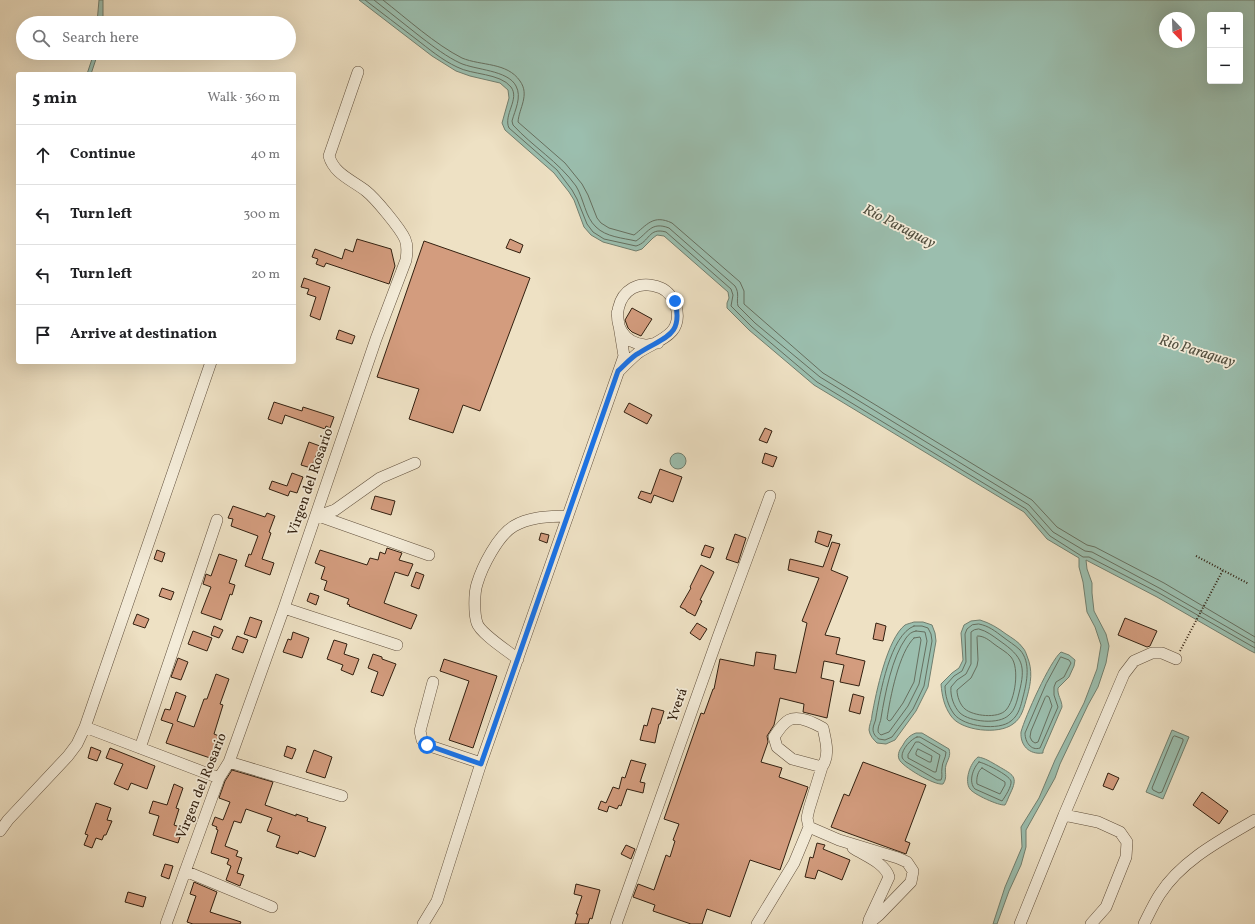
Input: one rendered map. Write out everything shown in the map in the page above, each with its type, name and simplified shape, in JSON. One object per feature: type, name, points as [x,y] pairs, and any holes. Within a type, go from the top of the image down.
[{"type":"street","name":"Virgen del Rosario","points":[[166,924],[220,778],[229,762],[317,516],[376,339],[404,265],[407,251],[405,239],[389,216],[367,192],[344,177],[331,164],[329,156],[358,72]]},
{"type":"street","points":[[423,924],[437,901],[481,764],[618,371],[624,356],[617,314],[619,305],[625,295],[637,286],[647,284],[664,289],[675,301],[678,313],[674,328],[669,335],[658,343],[638,353],[618,371]]},
{"type":"street","points":[[617,314],[620,328],[624,334],[632,340],[646,345],[658,343]]},
{"type":"street","points":[[0,831],[8,820],[68,756],[77,744],[85,727],[210,364]]},
{"type":"street","points":[[317,516],[335,510],[351,497],[380,478],[415,463]]},
{"type":"street","name":"Yverá","points":[[616,924],[770,496]]},
{"type":"street","points":[[317,516],[429,556]]},
{"type":"street","points":[[518,659],[485,633],[477,624],[475,610],[476,585],[495,547],[502,537],[514,526],[542,517],[568,516]]},
{"type":"street","points":[[140,748],[217,520]]},
{"type":"street","points":[[284,608],[397,645]]},
{"type":"street","points":[[1020,924],[1064,815],[1124,674],[1134,661],[1152,653],[1162,653],[1176,659]]},
{"type":"street","points":[[433,682],[420,731],[422,740],[427,745],[481,764]]},
{"type":"street","points":[[757,924],[794,863],[809,827],[807,818],[809,809],[822,767],[826,762],[828,750],[823,728],[813,723],[795,719],[788,720],[774,737],[777,747],[792,759],[822,767]]},
{"type":"street","points":[[85,727],[220,778]]},
{"type":"street","points":[[229,762],[342,796]]},
{"type":"street","points":[[1064,815],[1098,822],[1120,832],[1127,842],[1126,857],[1106,908],[1091,924]]},
{"type":"street","points":[[1144,924],[1160,893],[1184,867],[1213,845],[1255,820]]},
{"type":"street","points":[[809,827],[839,840],[898,858],[907,862],[913,871],[911,882],[879,915],[867,924]]},
{"type":"street","points":[[839,840],[878,863],[887,871],[889,877],[886,885],[867,924]]},
{"type":"street","points":[[185,871],[272,906]]},
{"type":"path","points":[[1196,556],[1249,584]]},
{"type":"path","points":[[1176,659],[1223,570]]},
{"type":"water","points":[[99,0],[103,0],[103,16],[98,16]]},
{"type":"water","name":"Río Paraguay","points":[[359,0],[1255,0],[1255,653],[1157,597],[1086,560],[1087,569],[1092,583],[1094,611],[1106,634],[1109,646],[1106,663],[1098,687],[1060,764],[1055,778],[1026,830],[1026,847],[1021,865],[1009,891],[997,924],[993,924],[1005,887],[1022,847],[1021,827],[1039,798],[1055,760],[1084,703],[1097,669],[1101,645],[1095,627],[1087,612],[1083,582],[1079,567],[1079,558],[1047,539],[1024,512],[814,385],[749,330],[727,308],[729,298],[728,292],[664,236],[657,235],[642,249],[636,251],[603,242],[591,235],[584,227],[574,200],[554,173],[505,130],[502,123],[509,98],[508,90],[500,83],[456,71],[432,56]]},
{"type":"water","points":[[92,60],[96,60],[92,72],[88,72]]},
{"type":"water","points":[[678,453],[684,455],[686,461],[684,467],[678,469],[672,467],[670,461],[672,455]]},
{"type":"water","points":[[980,620],[997,628],[1020,644],[1024,649],[1030,666],[1030,687],[1021,715],[1016,722],[999,730],[980,730],[963,725],[956,721],[951,716],[947,708],[942,693],[941,684],[959,668],[963,660],[961,633],[964,625],[971,621]]},
{"type":"water","points":[[914,622],[923,622],[932,625],[935,633],[936,641],[928,687],[916,711],[895,740],[886,744],[877,743],[871,736],[869,728],[883,667],[893,642],[899,632],[905,625]]},
{"type":"water","points":[[1061,652],[1069,655],[1075,660],[1069,677],[1058,688],[1062,707],[1043,753],[1030,751],[1026,748],[1022,741],[1021,732],[1023,725],[1045,677],[1056,657]]},
{"type":"water","points":[[1172,730],[1189,737],[1163,799],[1146,792]]},
{"type":"water","points":[[916,733],[922,733],[949,749],[950,751],[943,784],[933,782],[919,775],[899,759],[899,752],[905,741]]},
{"type":"water","points":[[978,757],[983,758],[1011,774],[1013,777],[1013,788],[1005,805],[997,804],[976,794],[968,786],[970,768]]},
{"type":"building","points":[[357,239],[391,249],[395,266],[389,284],[326,263],[324,267],[316,264],[318,259],[312,257],[315,249],[342,259],[345,249],[353,252]]},
{"type":"building","points":[[510,239],[523,245],[520,253],[506,248]]},
{"type":"building","points":[[424,241],[530,278],[480,411],[463,405],[453,433],[409,419],[419,389],[377,377]]},
{"type":"building","points":[[304,278],[330,287],[320,320],[310,316],[316,297],[307,294],[309,289],[301,287]]},
{"type":"building","points":[[632,308],[652,319],[641,336],[632,332],[628,328],[625,320]]},
{"type":"building","points":[[339,330],[355,336],[352,344],[336,339]]},
{"type":"building","points":[[274,402],[302,411],[303,407],[334,417],[330,428],[326,426],[325,429],[285,415],[282,424],[268,419]]},
{"type":"building","points":[[629,403],[652,415],[647,424],[624,412]]},
{"type":"building","points":[[765,428],[772,431],[767,443],[759,440]]},
{"type":"building","points":[[309,442],[320,446],[311,468],[301,465]]},
{"type":"building","points":[[765,453],[777,457],[773,467],[762,463]]},
{"type":"building","points":[[660,469],[682,477],[673,502],[654,495],[651,503],[638,498],[641,491],[651,494]]},
{"type":"building","points":[[292,473],[303,477],[297,493],[290,491],[288,496],[269,489],[272,481],[287,486]]},
{"type":"building","points":[[375,496],[395,501],[391,515],[371,509]]},
{"type":"building","points":[[233,506],[265,517],[267,513],[275,516],[262,559],[274,563],[270,575],[245,566],[258,536],[231,526],[233,519],[228,518]]},
{"type":"building","points":[[818,531],[832,535],[828,547],[815,542]]},
{"type":"building","points":[[541,533],[549,535],[547,543],[539,540]]},
{"type":"building","points":[[735,534],[746,538],[738,563],[726,559]]},
{"type":"building","points":[[832,542],[840,544],[831,570],[848,577],[825,635],[840,638],[836,654],[865,661],[859,686],[840,682],[844,665],[824,661],[821,678],[834,681],[827,718],[803,712],[804,704],[780,698],[774,725],[767,736],[768,742],[761,762],[782,768],[779,777],[808,787],[780,870],[750,860],[730,917],[707,909],[702,924],[691,924],[653,911],[655,905],[633,897],[638,884],[654,890],[666,855],[670,857],[675,841],[673,840],[679,824],[664,819],[701,713],[704,714],[714,689],[720,659],[754,666],[756,652],[776,655],[774,669],[796,673],[807,623],[802,621],[819,578],[788,570],[790,559],[823,567]]},
{"type":"building","points":[[705,545],[714,548],[710,558],[701,555]]},
{"type":"building","points":[[387,548],[402,553],[399,560],[413,564],[408,576],[395,572],[384,603],[417,615],[411,629],[349,606],[350,605],[347,604],[349,599],[324,590],[327,581],[321,579],[325,567],[315,563],[320,550],[367,565],[370,558],[378,560],[380,552],[385,554]]},
{"type":"building","points":[[157,550],[165,553],[162,562],[154,559]]},
{"type":"building","points":[[219,554],[237,560],[229,583],[235,585],[232,595],[230,594],[221,620],[201,613],[211,587],[203,584],[206,574],[211,576]]},
{"type":"building","points":[[701,565],[714,572],[700,600],[702,601],[695,616],[680,607],[691,588],[690,587]]},
{"type":"building","points":[[416,572],[424,575],[419,589],[411,586]]},
{"type":"building","points":[[162,588],[174,592],[171,600],[159,596]]},
{"type":"building","points":[[310,593],[319,596],[316,605],[307,601]]},
{"type":"building","points":[[137,614],[149,619],[145,628],[133,624]]},
{"type":"building","points":[[250,617],[262,621],[256,638],[244,634]]},
{"type":"building","points":[[1125,618],[1157,631],[1150,646],[1147,647],[1118,635]]},
{"type":"building","points":[[697,623],[707,629],[700,640],[690,633]]},
{"type":"building","points":[[876,623],[886,626],[883,641],[873,639]]},
{"type":"building","points":[[214,626],[223,630],[219,638],[211,635]]},
{"type":"building","points":[[193,631],[212,638],[207,651],[188,644]]},
{"type":"building","points":[[293,632],[309,638],[302,658],[283,652],[288,639],[291,640]]},
{"type":"building","points":[[237,636],[248,640],[243,653],[232,649]]},
{"type":"building","points":[[334,640],[347,644],[344,654],[359,659],[353,675],[341,670],[343,665],[327,659]]},
{"type":"building","points":[[373,654],[396,664],[383,696],[371,692],[378,672],[368,668]]},
{"type":"building","points":[[178,658],[188,662],[181,680],[171,677]]},
{"type":"building","points":[[444,659],[497,676],[473,748],[449,740],[469,681],[440,671]]},
{"type":"building","points":[[216,674],[229,679],[220,704],[223,705],[214,734],[224,738],[216,760],[166,743],[173,724],[161,720],[165,709],[170,710],[176,692],[186,696],[177,721],[194,727],[204,699],[207,699]]},
{"type":"building","points":[[853,694],[864,697],[860,714],[849,711]]},
{"type":"building","points":[[652,708],[664,711],[659,724],[655,743],[640,740],[644,725],[647,726]]},
{"type":"building","points":[[287,746],[296,749],[292,759],[284,756]]},
{"type":"building","points":[[91,747],[101,751],[97,761],[88,758]]},
{"type":"building","points":[[110,748],[155,766],[147,789],[131,783],[128,790],[114,784],[123,764],[106,758]]},
{"type":"building","points":[[314,750],[332,757],[325,778],[306,772]]},
{"type":"building","points":[[631,760],[646,764],[640,782],[645,783],[643,793],[627,789],[621,806],[619,805],[617,809],[609,806],[607,812],[598,809],[601,801],[606,803],[613,787],[619,789],[622,777],[625,778]]},
{"type":"building","points":[[863,762],[926,785],[905,841],[910,843],[906,854],[831,827],[844,794],[849,796]]},
{"type":"building","points":[[232,770],[273,782],[265,805],[296,816],[296,814],[308,818],[307,821],[326,827],[315,857],[299,851],[298,854],[276,847],[280,836],[267,831],[272,818],[246,809],[241,823],[234,821],[225,846],[238,851],[236,856],[242,858],[237,873],[244,875],[240,886],[226,880],[231,866],[227,864],[229,859],[211,853],[218,830],[216,829],[217,827],[212,825],[215,817],[223,820],[230,802],[219,798],[225,781]]},
{"type":"building","points":[[1108,773],[1119,778],[1113,790],[1103,786]]},
{"type":"building","points":[[174,784],[183,788],[176,808],[179,809],[174,825],[183,828],[178,843],[153,835],[159,816],[149,813],[153,801],[167,805]]},
{"type":"building","points":[[1202,792],[1228,811],[1219,824],[1193,805]]},
{"type":"building","points":[[96,803],[111,808],[107,820],[112,821],[106,835],[104,835],[102,840],[96,838],[92,848],[84,845],[88,835],[85,834]]},
{"type":"building","points":[[817,843],[825,845],[823,849],[850,860],[842,880],[818,870],[815,879],[805,877],[810,857],[813,858]]},
{"type":"building","points":[[626,845],[635,849],[631,859],[621,854]]},
{"type":"building","points":[[165,864],[173,866],[169,879],[161,876]]},
{"type":"building","points":[[194,882],[217,892],[210,912],[241,922],[240,924],[193,924],[187,922],[196,896],[190,894]]},
{"type":"building","points":[[576,884],[600,890],[592,919],[590,918],[588,924],[575,924],[578,914],[576,914],[582,896],[574,894]]},
{"type":"building","points":[[128,892],[146,897],[143,907],[125,902]]},
{"type":"route","points":[[427,745],[481,764],[618,371],[638,353],[658,343],[669,335],[674,328],[678,313],[675,301]]}]
